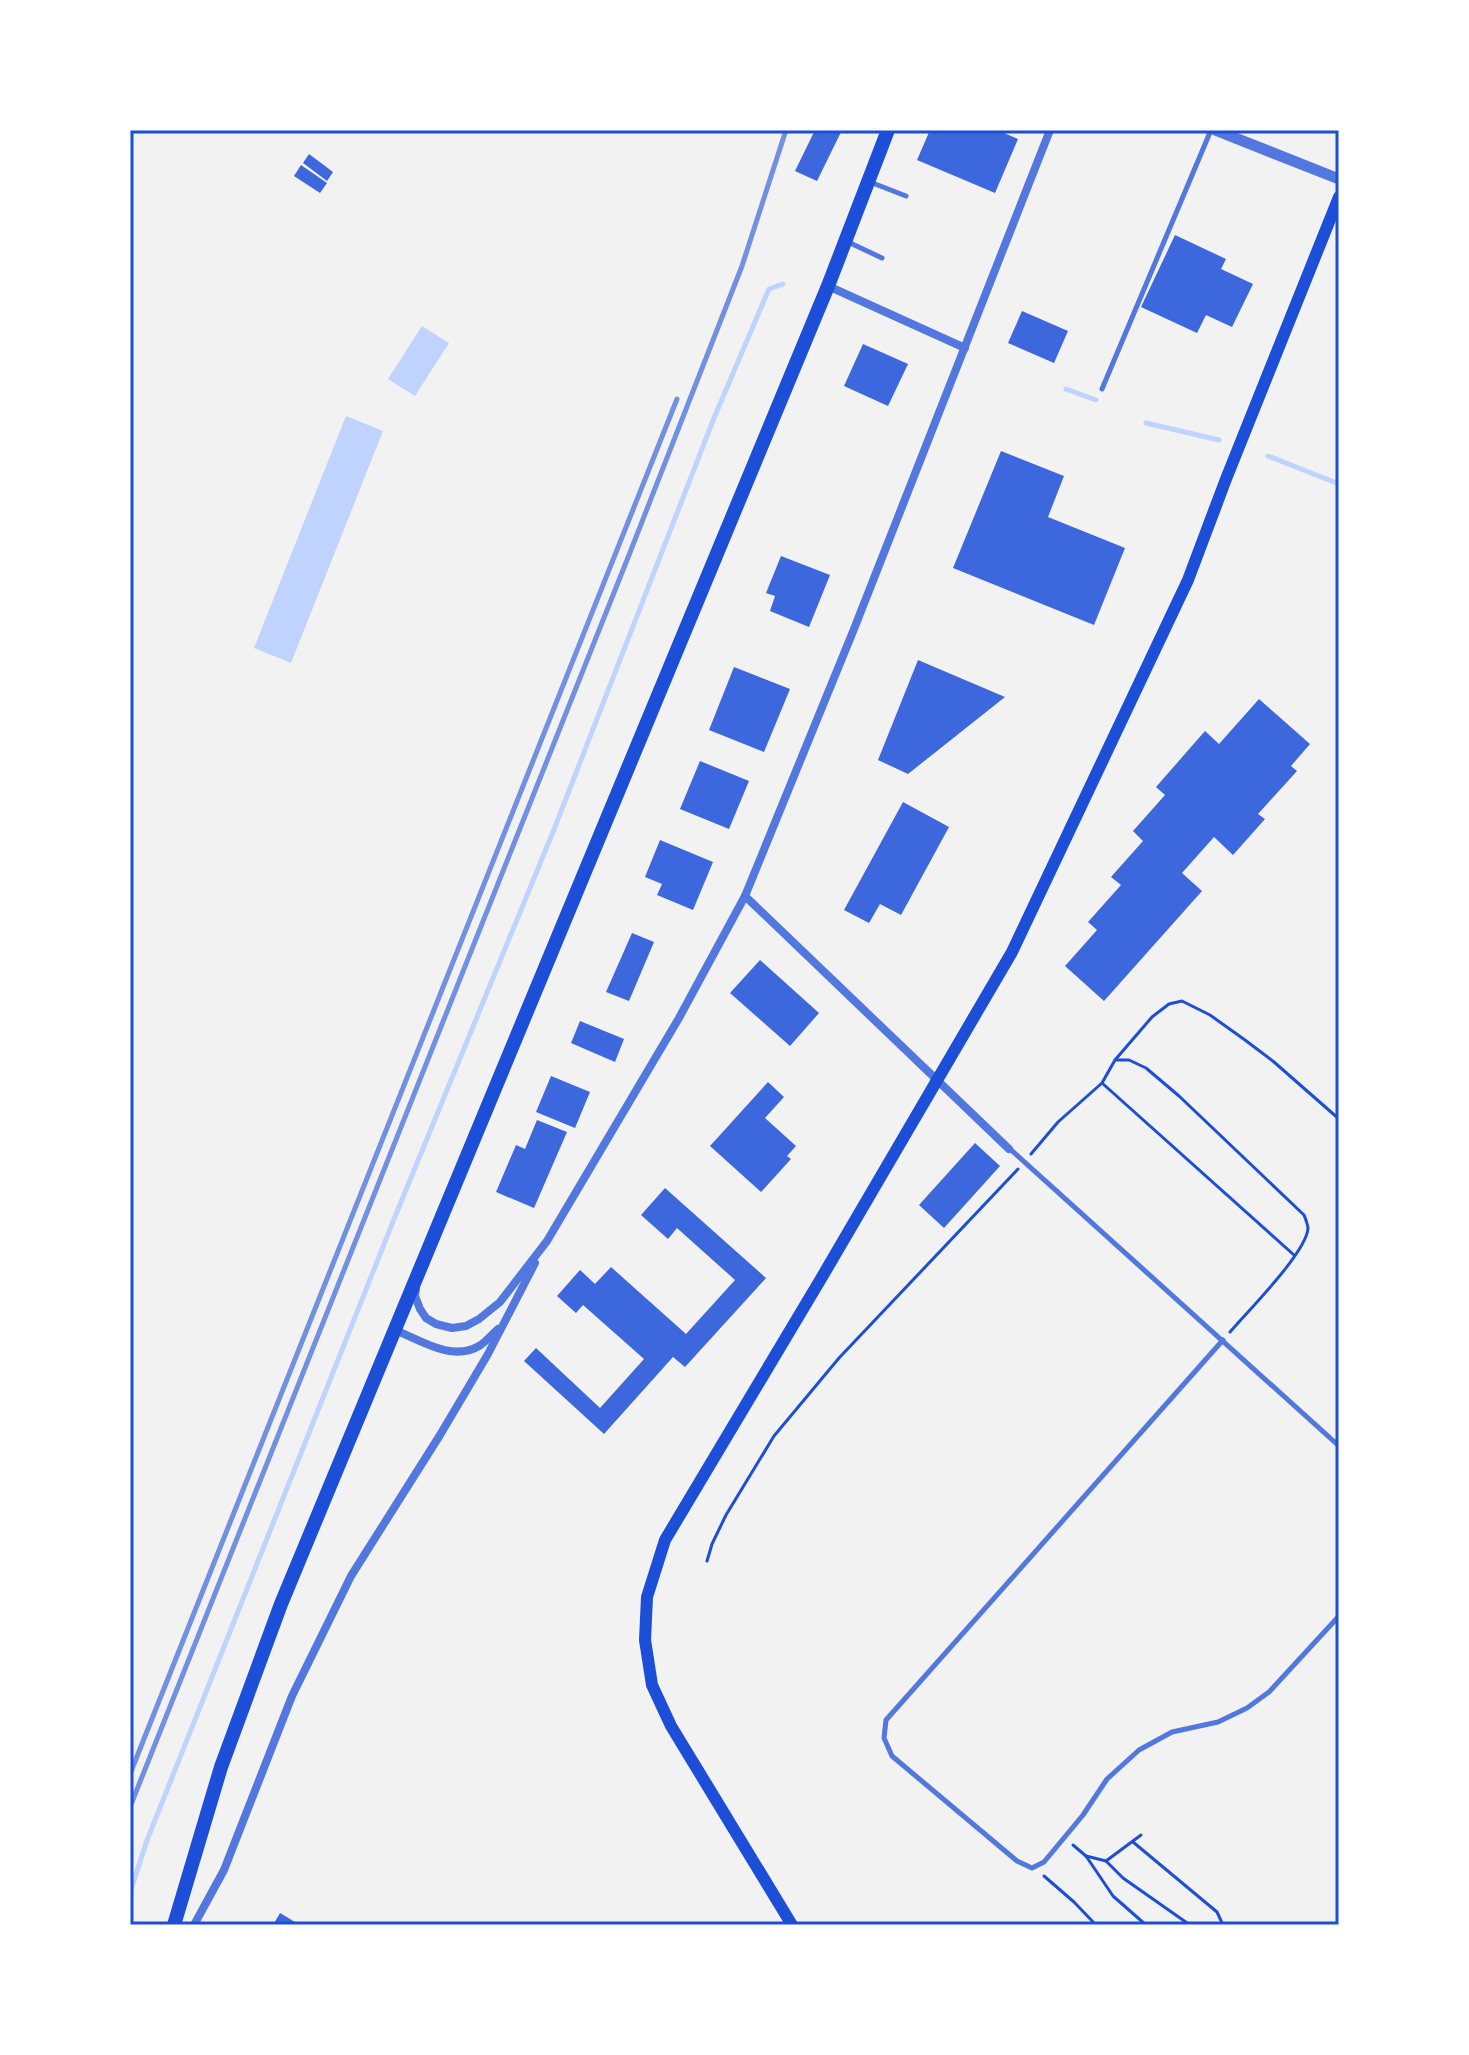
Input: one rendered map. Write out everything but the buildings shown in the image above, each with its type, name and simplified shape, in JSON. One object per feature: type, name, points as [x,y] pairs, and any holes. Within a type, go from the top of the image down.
[{"type":"main road","points":[[174,1925],[221,1767],[275,1619],[828,286],[888,130]]},
{"type":"main road","points":[[792,1925],[671,1726],[652,1685],[645,1640],[647,1597],[665,1540],[1012,952],[1188,580],[1339,197]]},
{"type":"street","points":[[194,1925],[224,1870],[292,1696],[351,1576],[440,1435],[547,1241],[679,1018],[745,896],[854,629],[1050,130]]},
{"type":"street","points":[[1213,130],[1339,179]]},
{"type":"street","points":[[828,286],[965,348]]},
{"type":"street","points":[[745,896],[1009,1149]]},
{"type":"street","points":[[417,1276],[415,1296],[426,1318],[452,1328],[466,1326],[500,1302],[547,1241]]},
{"type":"street","points":[[395,1330],[438,1349],[459,1352],[481,1345],[504,1323]]},
{"type":"lane","points":[[1102,389],[1213,130]]},
{"type":"lane","points":[[868,181],[906,196]]},
{"type":"lane","points":[[845,241],[882,258]]},
{"type":"lane","points":[[1009,1149],[1339,1446]]},
{"type":"lane","points":[[1223,1340],[886,1720],[884,1738],[892,1756],[1017,1861],[1032,1868],[1044,1862],[1083,1815],[1107,1779],[1139,1750],[1172,1732],[1218,1722],[1247,1708],[1269,1692],[1339,1616]]},
{"type":"path","points":[[707,1561],[726,1515],[774,1436],[839,1358],[1058,1122],[1102,1083],[1115,1060],[1152,1017],[1169,1004],[1182,1001],[1210,1015],[1274,1062],[1339,1119]]},
{"type":"path","points":[[1115,1060],[1129,1060],[1146,1068],[1304,1215],[1308,1227],[1302,1243],[1223,1340]]},
{"type":"path","points":[[1102,1083],[1294,1255]]},
{"type":"path","points":[[1106,1861],[1141,1835]]},
{"type":"path","points":[[1065,1837],[1086,1856],[1113,1896],[1146,1925]]},
{"type":"path","points":[[1133,1842],[1217,1912],[1223,1925]]},
{"type":"path","points":[[1086,1856],[1106,1861],[1123,1878],[1190,1925]]},
{"type":"path","points":[[1032,1868],[1052,1882],[1096,1925]]},
{"type":"water","points":[[422,326],[449,343],[415,396],[388,379]]},
{"type":"water","points":[[346,416],[383,431],[291,663],[254,648]]},
{"type":"waterway","points":[[130,1893],[146,1843],[394,1219],[553,832],[714,418],[769,289],[783,284]]},
{"type":"waterway","points":[[1066,389],[1096,400]]},
{"type":"waterway","points":[[1146,423],[1219,440]]},
{"type":"waterway","points":[[1268,456],[1339,484]]},
{"type":"railway","points":[[130,1807],[629,555],[742,266],[786,130]]},
{"type":"railway","points":[[130,1774],[677,399]]}]
